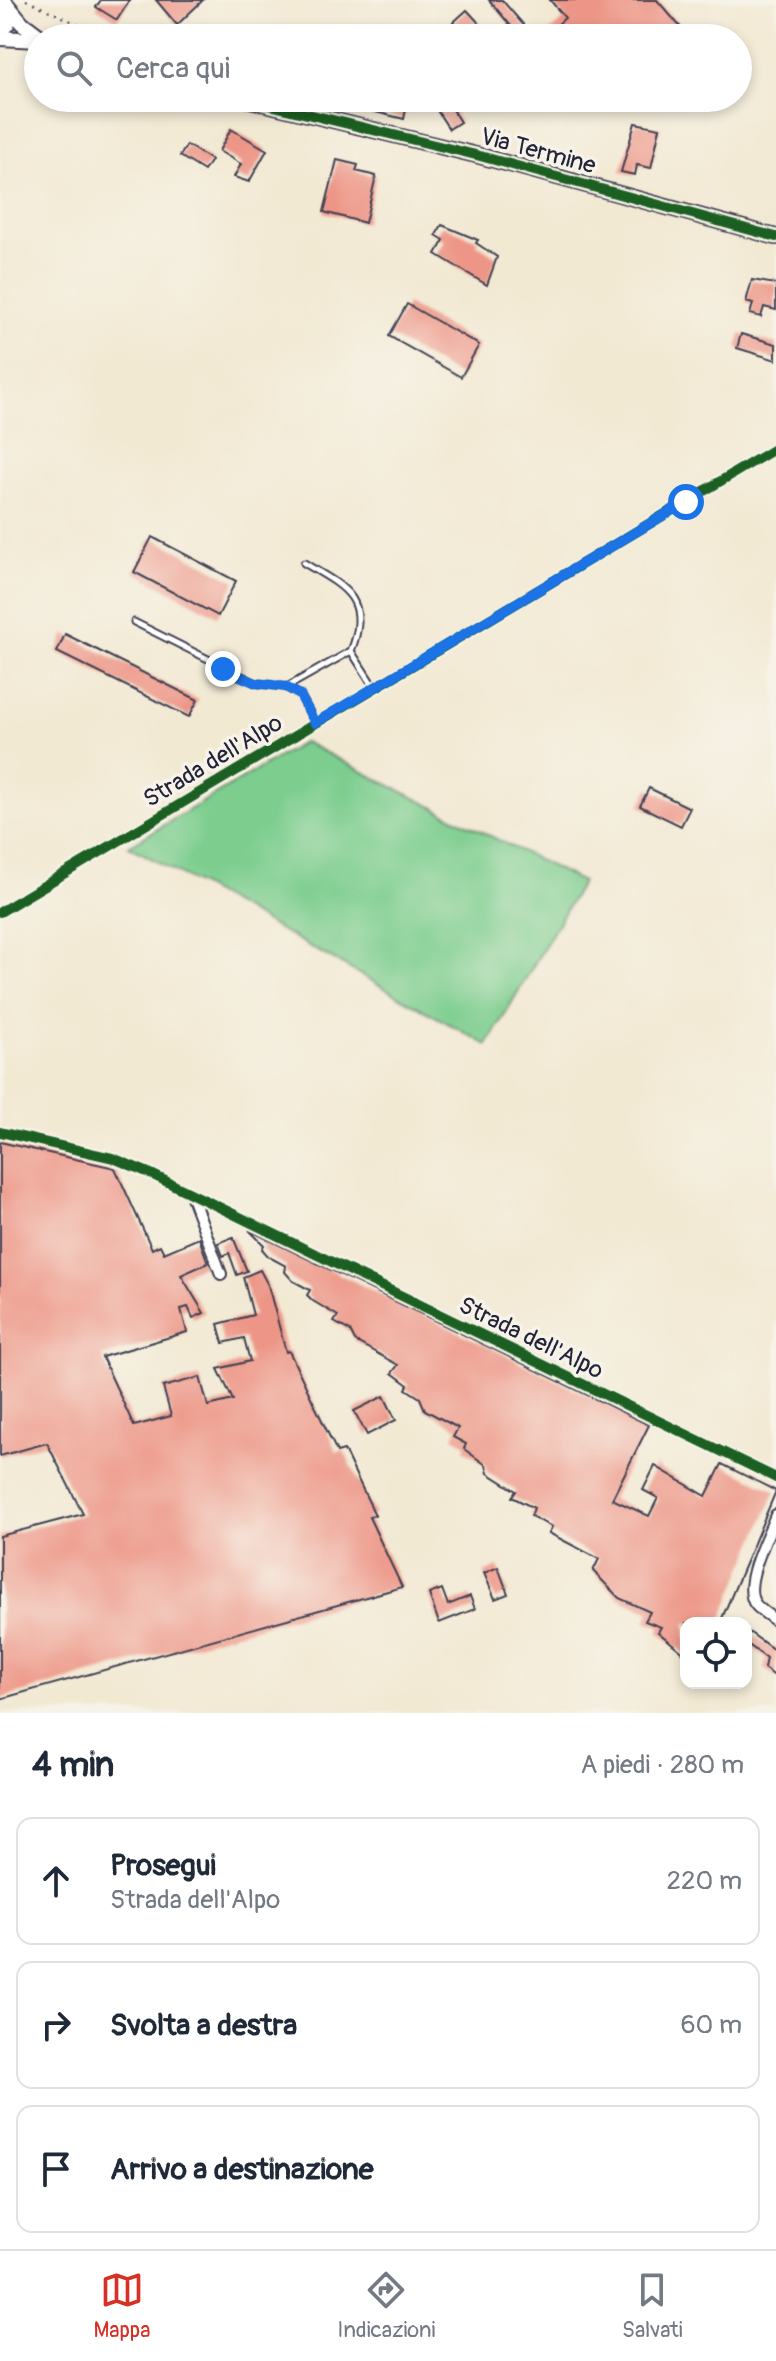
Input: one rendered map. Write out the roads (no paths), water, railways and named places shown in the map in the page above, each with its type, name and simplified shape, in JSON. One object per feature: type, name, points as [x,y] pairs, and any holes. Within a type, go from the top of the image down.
[{"type":"street","points":[[0,31],[7,24],[2,0]]},
{"type":"street","points":[[2,0],[24,25]]},
{"type":"street","points":[[0,38],[24,39]]},
{"type":"street","name":"Via Termine","points":[[299,112],[480,156],[776,237]]},
{"type":"street","name":"Strada dell'Alpo","points":[[0,912],[776,448]]},
{"type":"street","name":"Strada dell'Alpo","points":[[0,1132],[113,1158],[776,1478]]},
{"type":"street","points":[[192,1197],[221,1274]]},
{"type":"street","points":[[776,1515],[750,1592],[755,1604],[776,1621]]},
{"type":"lane","points":[[286,687],[351,651],[360,625],[354,597],[340,584],[304,563]]},
{"type":"lane","points":[[134,622],[256,683],[286,687],[300,695],[315,723]]},
{"type":"lane","points":[[351,651],[374,688]]}]
